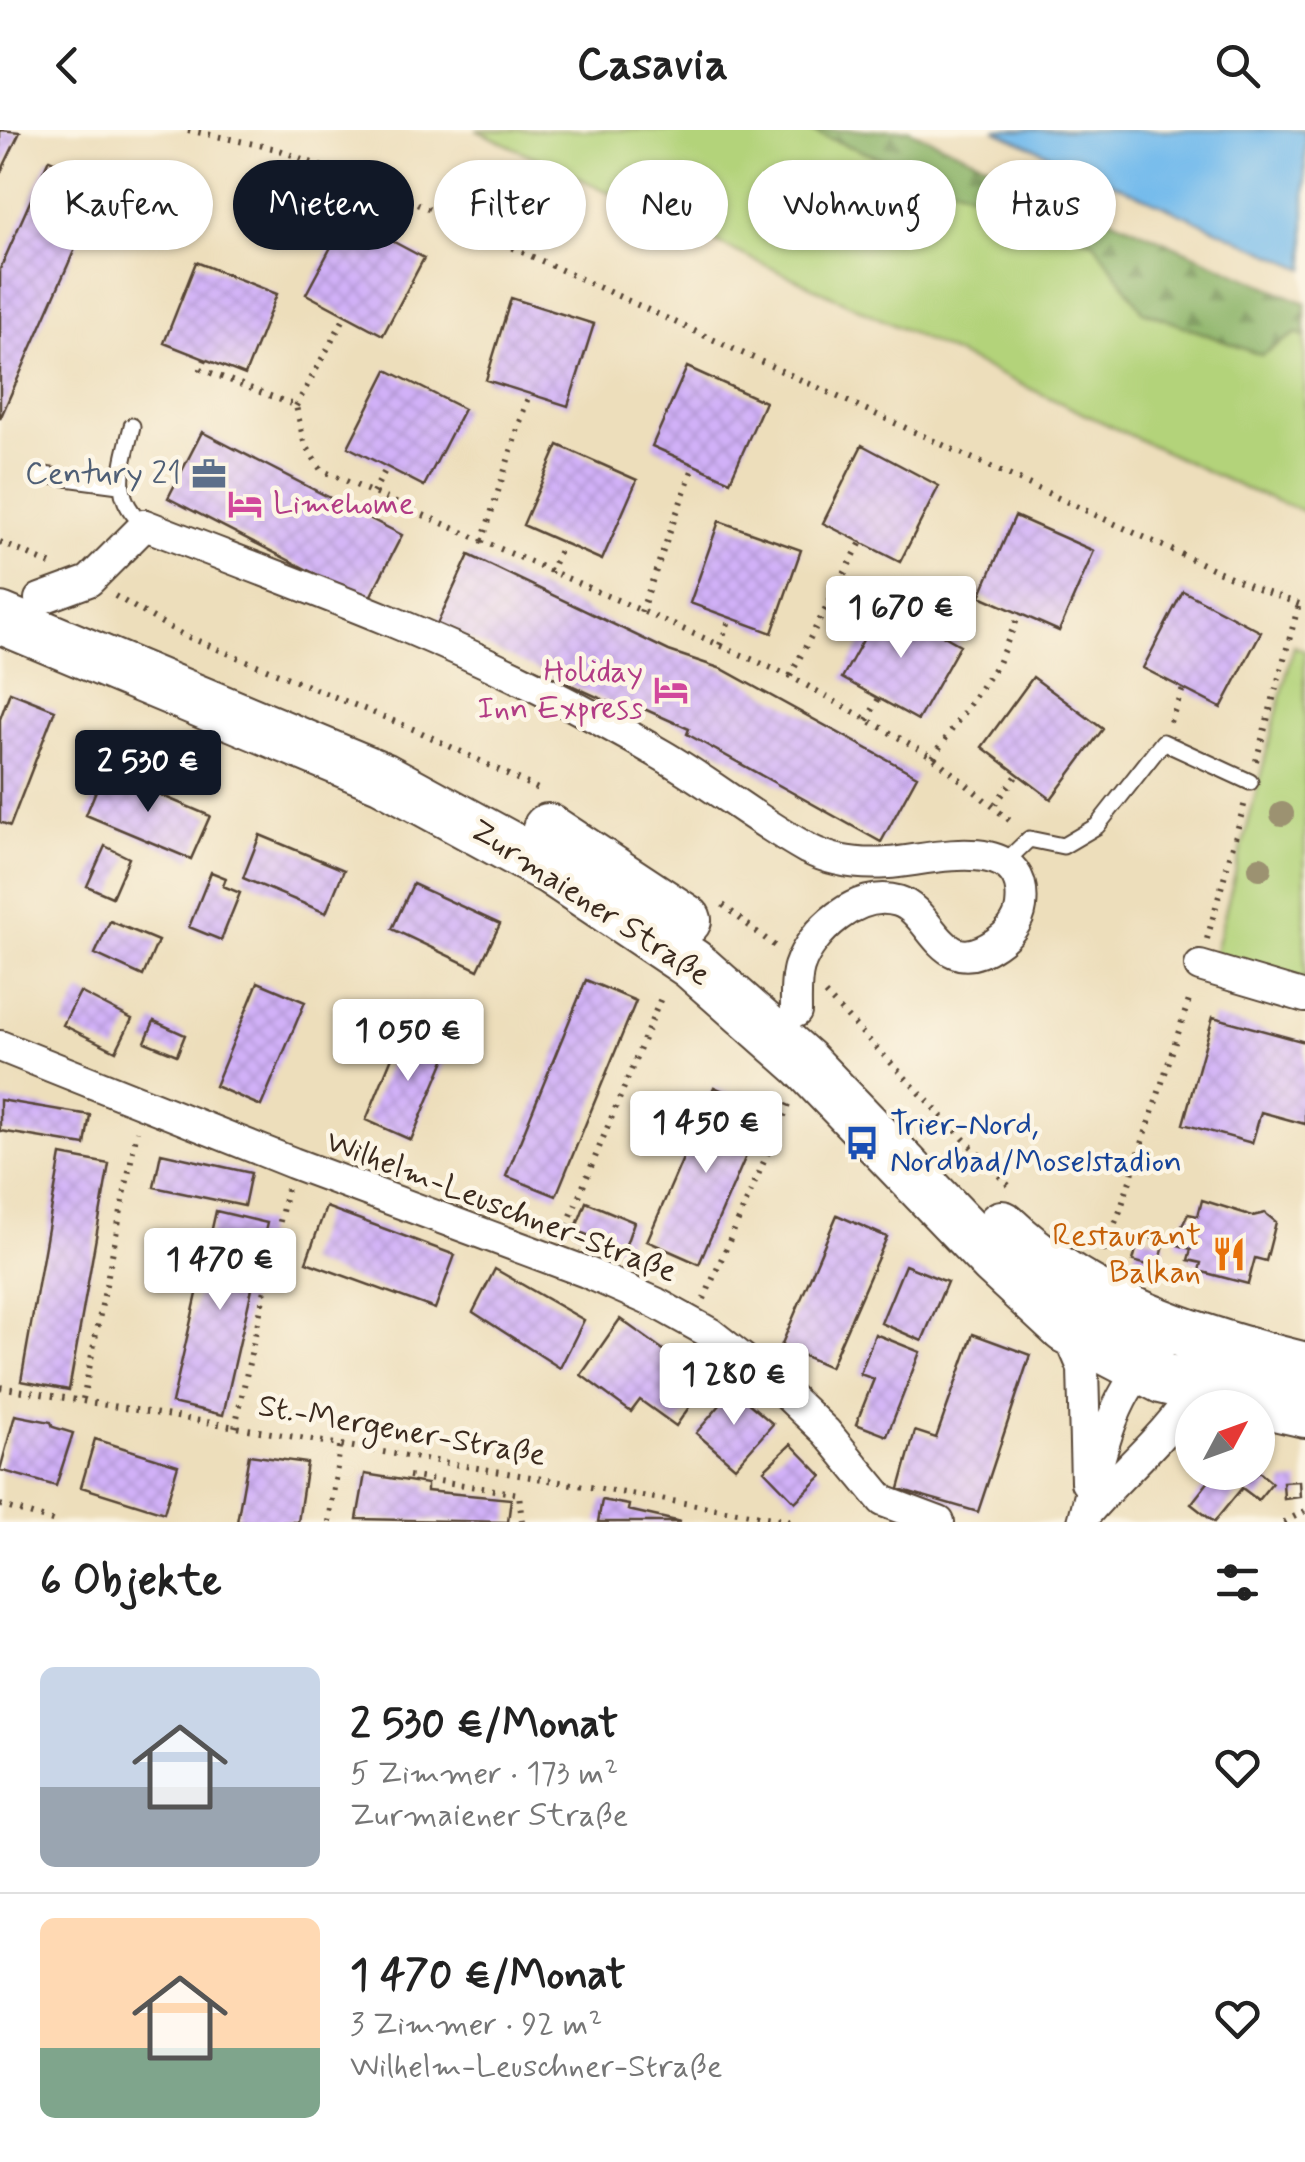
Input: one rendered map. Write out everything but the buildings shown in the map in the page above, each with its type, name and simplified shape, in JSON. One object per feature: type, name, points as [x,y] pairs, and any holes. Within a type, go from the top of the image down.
[{"type":"main road","name":"Zurmaiener Straße","points":[[13,599],[424,764],[516,811],[614,869],[672,910],[796,1012],[1004,1229],[1044,1262],[1127,1313],[1186,1335],[1305,1368]]},
{"type":"main road","name":"Zurmaiener Straße","points":[[13,599],[383,778],[552,870],[692,964],[804,1063],[995,1262],[1066,1328],[1140,1369],[1197,1387],[1305,1412]]},
{"type":"street","points":[[13,599],[89,581],[145,525],[482,661],[662,755],[828,858],[891,863],[971,853],[1003,864],[1016,882],[1021,905],[1017,922],[993,946],[959,953],[936,941],[908,906],[897,901],[862,905],[825,925],[799,967],[796,1012]]},
{"type":"street","points":[[1200,966],[1305,997]]},
{"type":"street","name":"Wilhelm-Leuschner-Straße","points":[[0,1046],[293,1163],[555,1260],[694,1323],[755,1366],[804,1410],[882,1501],[927,1520]]},
{"type":"street","points":[[1066,1328],[1084,1368],[1084,1518]]},
{"type":"street","points":[[1186,1335],[1197,1387],[1176,1424],[1117,1477],[1084,1518],[1120,1406],[1140,1369],[1186,1335]]},
{"type":"lane","points":[[132,426],[119,486],[129,512],[145,525]]},
{"type":"lane","points":[[36,474],[119,486]]},
{"type":"lane","points":[[1003,864],[1029,838],[1063,846],[1097,826],[1163,742],[1250,782]]},
{"type":"path","points":[[188,130],[277,149],[424,207],[1257,589],[1303,604],[1200,966],[1120,1211],[1098,1263]]},
{"type":"path","points":[[346,315],[296,406],[304,442],[320,470],[790,676],[933,758],[995,804],[1029,838]]},
{"type":"path","points":[[205,360],[201,369],[296,406]]},
{"type":"path","points":[[482,542],[528,394]]},
{"type":"path","points":[[640,612],[694,465]]},
{"type":"path","points":[[372,493],[387,467]]},
{"type":"path","points":[[550,572],[563,542]]},
{"type":"path","points":[[790,676],[860,542]]},
{"type":"path","points":[[933,758],[998,663],[1020,614]]},
{"type":"path","points":[[720,646],[730,618]]},
{"type":"path","points":[[1163,742],[1183,689]]},
{"type":"path","points":[[867,720],[879,698]]},
{"type":"path","points":[[995,804],[1018,774]]},
{"type":"path","points":[[555,1260],[670,978]]},
{"type":"path","points":[[694,1323],[804,1063]]},
{"type":"path","points":[[83,1400],[142,1102]]},
{"type":"path","points":[[235,1427],[293,1163]]},
{"type":"path","name":"St.-Mergener-Straße","points":[[0,1386],[796,1522]]},
{"type":"path","points":[[329,1522],[340,1447]]},
{"type":"path","points":[[410,1476],[519,1494],[522,1522]]},
{"type":"path","points":[[0,1505],[55,1522]]},
{"type":"path","points":[[1284,1522],[1305,1511]]},
{"type":"green space","points":[[476,130],[808,130],[885,160],[748,160],[748,250],[956,250],[956,187],[976,195],[976,250],[1100,250],[1143,311],[1261,355],[1297,333],[1305,337],[1305,512],[1243,488],[728,248],[728,160],[606,160],[606,191],[586,181],[586,160],[540,160]]},
{"type":"green space","points":[[808,130],[909,130],[978,160],[976,195],[956,188],[956,160],[885,160]]},
{"type":"green space","points":[[1116,220],[1305,303],[1305,337],[1297,333],[1261,355],[1143,311],[1099,250],[1116,250]]},
{"type":"green space","points":[[1294,646],[1305,651],[1305,980],[1214,955]]},
{"type":"water","points":[[994,130],[1305,130],[1305,269],[1116,185],[1116,160],[1061,160]]},
{"type":"place","name":"Century 21","points":[[209,474]]},
{"type":"place","name":"Limehome","points":[[245,504]]},
{"type":"place","name":"Holiday Inn Express","points":[[671,690]]},
{"type":"place","name":"Trier-Nord, Nordbad/Moselstadion","points":[[862,1143]]},
{"type":"place","name":"Restaurant Balkan","points":[[1229,1254]]}]
